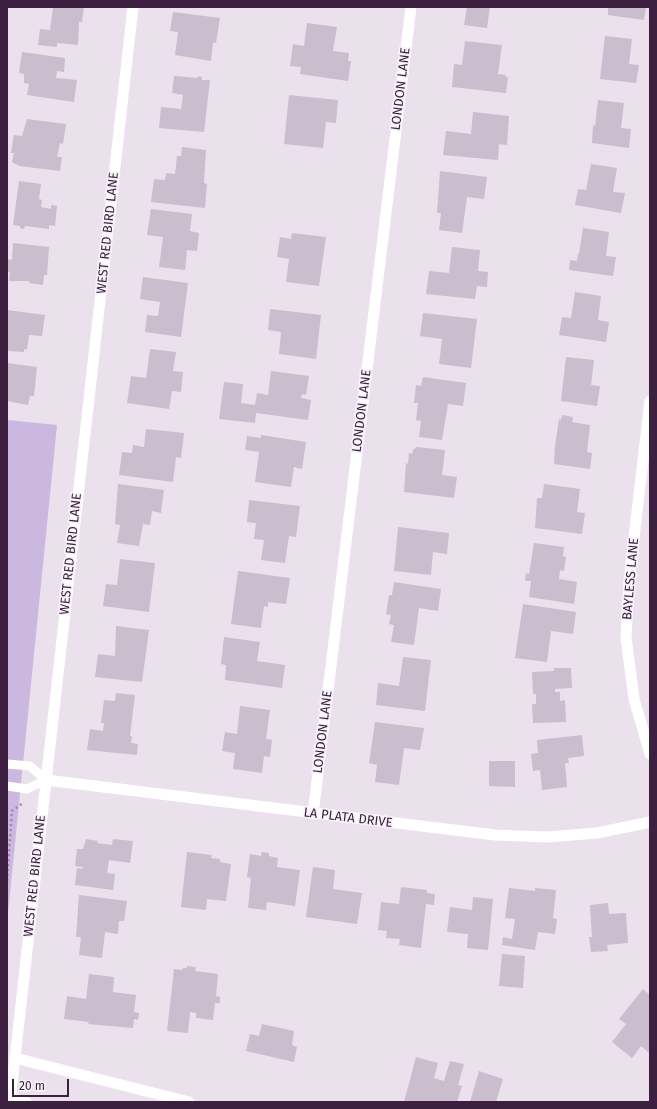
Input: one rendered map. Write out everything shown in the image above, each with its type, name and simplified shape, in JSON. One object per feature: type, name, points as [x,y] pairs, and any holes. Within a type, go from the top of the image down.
[{"type":"street","name":"WEST RED BIRD LANE","points":[[10,1100],[133,7]]},
{"type":"street","name":"LONDON LANE","points":[[313,814],[411,7]]},
{"type":"street","name":"BAYLESS LANE","points":[[650,401],[629,580],[626,638],[634,699],[650,754]]},
{"type":"street","name":"LA PLATA DRIVE","points":[[46,780],[313,814],[495,835],[547,838],[597,833],[650,822]]},
{"type":"street","points":[[15,1058],[189,1102]]},
{"type":"street","points":[[10,1100],[26,1102]]},
{"type":"lane","points":[[7,764],[30,766],[46,780],[27,789],[7,786]]},
{"type":"path","points":[[7,881],[12,811],[25,802]]},
{"type":"shaded area","points":[[7,420],[57,425],[7,923]]},
{"type":"building","points":[[53,7],[84,7],[82,22],[79,22],[78,45],[57,43],[57,47],[38,45],[40,29],[50,30]]},
{"type":"building","points":[[467,7],[490,7],[487,28],[464,25]]},
{"type":"building","points":[[608,7],[646,7],[644,20],[608,15]]},
{"type":"building","points":[[173,12],[220,18],[216,43],[213,42],[211,61],[175,55],[178,32],[170,31]]},
{"type":"building","points":[[307,23],[337,27],[333,51],[349,53],[348,61],[351,61],[348,81],[300,74],[301,67],[290,66],[293,44],[304,46]]},
{"type":"building","points":[[605,36],[632,39],[629,64],[639,65],[636,83],[600,79]]},
{"type":"building","points":[[465,41],[502,45],[498,74],[506,75],[505,77],[508,77],[506,93],[452,87],[454,64],[462,65]]},
{"type":"building","points":[[22,52],[65,58],[64,72],[57,71],[56,78],[77,80],[74,102],[27,95],[29,84],[24,83],[24,74],[19,73]]},
{"type":"building","points":[[174,76],[198,78],[198,76],[202,77],[202,80],[210,80],[204,132],[159,128],[161,107],[181,109],[183,95],[172,93]]},
{"type":"building","points":[[289,95],[338,100],[336,123],[326,122],[323,148],[284,144]]},
{"type":"building","points":[[598,100],[624,103],[621,128],[631,129],[629,148],[592,143],[593,125],[595,126]]},
{"type":"building","points":[[473,112],[509,116],[507,145],[499,144],[498,160],[443,155],[446,131],[471,134]]},
{"type":"building","points":[[27,119],[66,124],[63,144],[60,143],[57,157],[62,157],[60,171],[19,166],[12,162],[14,153],[11,153],[14,135],[22,136]]},
{"type":"building","points":[[182,147],[206,150],[204,183],[207,184],[205,208],[151,202],[154,179],[165,180],[166,173],[175,174],[177,156],[181,156]]},
{"type":"building","points":[[591,164],[617,168],[613,192],[625,193],[621,213],[575,205],[578,189],[586,190]]},
{"type":"building","points":[[440,171],[487,177],[484,199],[467,197],[462,233],[439,230],[441,213],[437,213]]},
{"type":"building","points":[[19,181],[41,184],[39,199],[42,200],[41,207],[51,209],[51,205],[57,206],[55,226],[49,225],[49,229],[25,226],[24,229],[20,228],[20,226],[13,225]]},
{"type":"building","points":[[151,209],[192,214],[190,231],[199,233],[197,251],[187,250],[185,270],[159,267],[163,237],[147,235]]},
{"type":"building","points":[[583,228],[609,232],[606,256],[616,257],[613,276],[569,270],[570,260],[577,261]]},
{"type":"building","points":[[292,233],[326,237],[319,286],[286,282],[289,259],[277,257],[280,237],[291,239]]},
{"type":"building","points":[[13,243],[49,247],[47,275],[44,275],[43,285],[29,283],[29,281],[9,281],[10,272],[7,272],[7,259],[12,260]]},
{"type":"building","points":[[452,247],[480,250],[478,271],[488,272],[487,287],[477,286],[475,299],[426,294],[429,271],[449,273]]},
{"type":"building","points":[[143,277],[188,283],[181,337],[145,332],[147,315],[158,316],[160,302],[140,299]]},
{"type":"building","points":[[575,292],[601,296],[598,320],[609,322],[606,342],[559,335],[562,317],[571,318]]},
{"type":"building","points":[[270,309],[321,315],[316,359],[279,354],[281,332],[268,330]]},
{"type":"building","points":[[7,310],[45,315],[42,336],[29,335],[27,350],[24,349],[24,352],[7,351]]},
{"type":"building","points":[[423,313],[477,319],[471,368],[439,364],[442,339],[420,336]]},
{"type":"building","points":[[150,349],[176,352],[173,371],[183,372],[181,392],[172,391],[169,409],[127,403],[131,376],[146,378]]},
{"type":"building","points":[[566,357],[594,360],[591,385],[600,386],[597,406],[561,401]]},
{"type":"building","points":[[7,363],[37,367],[34,396],[30,396],[28,405],[7,401]]},
{"type":"building","points":[[271,371],[309,376],[306,395],[302,394],[301,398],[311,400],[308,420],[256,413],[255,423],[219,419],[224,382],[243,384],[241,403],[255,405],[257,393],[268,395]]},
{"type":"building","points":[[423,377],[466,383],[463,406],[448,404],[442,440],[419,437],[421,421],[416,420],[418,403],[414,403],[416,385],[421,386]]},
{"type":"building","points":[[562,415],[573,417],[572,422],[590,425],[587,452],[592,453],[590,469],[554,464],[559,419],[561,420]]},
{"type":"building","points":[[146,429],[184,433],[181,458],[176,457],[173,482],[119,475],[122,452],[132,453],[133,445],[144,447]]},
{"type":"building","points":[[261,435],[306,442],[302,469],[294,467],[291,487],[255,482],[259,452],[245,450],[247,436],[261,438]]},
{"type":"building","points":[[417,447],[445,450],[442,475],[457,477],[454,498],[404,492],[406,463],[408,464],[409,453],[412,454],[413,450]]},
{"type":"building","points":[[118,484],[164,490],[161,513],[152,511],[150,525],[143,524],[139,546],[117,543],[120,525],[115,524]]},
{"type":"building","points":[[544,484],[580,489],[577,512],[585,513],[582,534],[535,528],[537,498],[542,498]]},
{"type":"building","points":[[249,500],[300,506],[296,537],[289,536],[285,563],[261,560],[264,540],[254,539],[256,523],[247,522]]},
{"type":"building","points":[[398,527],[449,533],[447,554],[433,552],[431,575],[394,571]]},
{"type":"building","points":[[534,543],[564,547],[563,556],[566,557],[564,571],[560,570],[559,579],[577,582],[574,604],[529,597],[531,581],[525,581],[526,573],[529,574]]},
{"type":"building","points":[[120,559],[155,563],[149,612],[103,606],[106,584],[117,585]]},
{"type":"building","points":[[238,571],[290,578],[286,604],[268,602],[268,607],[264,606],[261,628],[231,624]]},
{"type":"building","points":[[394,582],[441,589],[438,611],[419,608],[414,645],[391,642],[394,625],[389,624],[391,615],[386,614],[389,595],[392,595]]},
{"type":"building","points":[[523,604],[576,612],[573,634],[551,631],[547,662],[515,658]]},
{"type":"building","points":[[116,626],[149,630],[142,682],[95,677],[98,654],[115,656]]},
{"type":"building","points":[[224,637],[260,642],[257,661],[285,665],[282,688],[225,680],[226,665],[221,664]]},
{"type":"building","points":[[403,657],[431,660],[425,711],[376,705],[378,683],[399,686]]},
{"type":"building","points":[[554,668],[571,668],[572,688],[555,689],[555,692],[560,692],[560,701],[565,700],[566,722],[533,723],[532,704],[536,704],[536,694],[533,694],[532,672],[554,671]]},
{"type":"building","points":[[116,693],[135,695],[130,736],[132,736],[131,743],[138,744],[137,755],[87,750],[90,729],[103,731],[104,723],[101,723],[104,700],[115,701]]},
{"type":"building","points":[[240,706],[270,710],[266,739],[272,740],[270,757],[264,756],[262,773],[233,769],[235,753],[222,751],[225,732],[237,734]]},
{"type":"building","points":[[375,722],[424,728],[420,750],[404,748],[399,785],[375,782],[377,765],[369,763]]},
{"type":"building","points":[[582,735],[584,756],[568,758],[569,763],[565,763],[567,787],[542,790],[540,770],[533,771],[531,754],[538,753],[537,740]]},
{"type":"building","points":[[489,761],[515,761],[515,787],[489,786]]},
{"type":"building","points":[[86,839],[98,841],[97,843],[112,845],[113,839],[133,841],[130,863],[109,860],[107,873],[115,874],[113,890],[75,885],[77,868],[82,869],[83,867],[75,866],[77,849],[83,849]]},
{"type":"building","points":[[187,852],[212,855],[211,858],[220,859],[220,862],[231,864],[226,901],[207,899],[206,910],[181,907]]},
{"type":"building","points":[[262,852],[269,853],[269,856],[278,858],[277,867],[300,870],[295,906],[267,902],[266,910],[248,908],[251,878],[247,877],[250,854],[261,856]]},
{"type":"building","points":[[313,867],[335,870],[333,889],[362,893],[357,924],[306,917]]},
{"type":"building","points":[[401,887],[427,890],[427,893],[435,894],[434,905],[426,904],[421,948],[399,945],[400,939],[386,938],[387,931],[378,930],[381,902],[399,904]]},
{"type":"building","points":[[509,888],[535,891],[535,888],[556,890],[553,918],[557,919],[555,934],[538,932],[535,950],[502,945],[503,937],[512,939],[515,919],[505,918]]},
{"type":"building","points":[[79,895],[127,901],[124,921],[119,921],[118,934],[105,932],[102,958],[79,955],[81,937],[76,937]]},
{"type":"building","points":[[473,897],[493,899],[488,950],[467,948],[468,934],[447,932],[450,907],[472,910]]},
{"type":"building","points":[[608,903],[609,914],[626,913],[628,943],[607,945],[608,951],[591,952],[589,937],[592,937],[590,905]]},
{"type":"building","points":[[502,954],[525,956],[523,988],[499,986]]},
{"type":"building","points":[[187,966],[196,967],[195,971],[218,974],[216,996],[220,997],[220,1003],[215,1003],[213,1020],[196,1018],[196,1013],[190,1012],[188,1033],[167,1031],[174,969],[182,970],[183,968],[187,968]]},
{"type":"building","points":[[89,974],[114,977],[113,992],[136,995],[134,1012],[139,1013],[138,1020],[134,1019],[133,1028],[88,1024],[89,1022],[64,1019],[67,996],[86,999]]},
{"type":"building","points":[[643,989],[650,995],[650,1050],[648,1052],[641,1046],[632,1058],[612,1042],[626,1024],[619,1019]]},
{"type":"building","points":[[262,1024],[294,1031],[292,1045],[297,1047],[294,1062],[246,1051],[250,1034],[259,1036]]},
{"type":"building","points":[[416,1057],[438,1063],[434,1078],[444,1081],[450,1061],[464,1064],[458,1085],[462,1086],[457,1102],[404,1102]]},
{"type":"building","points":[[479,1071],[503,1079],[496,1102],[470,1102]]}]
